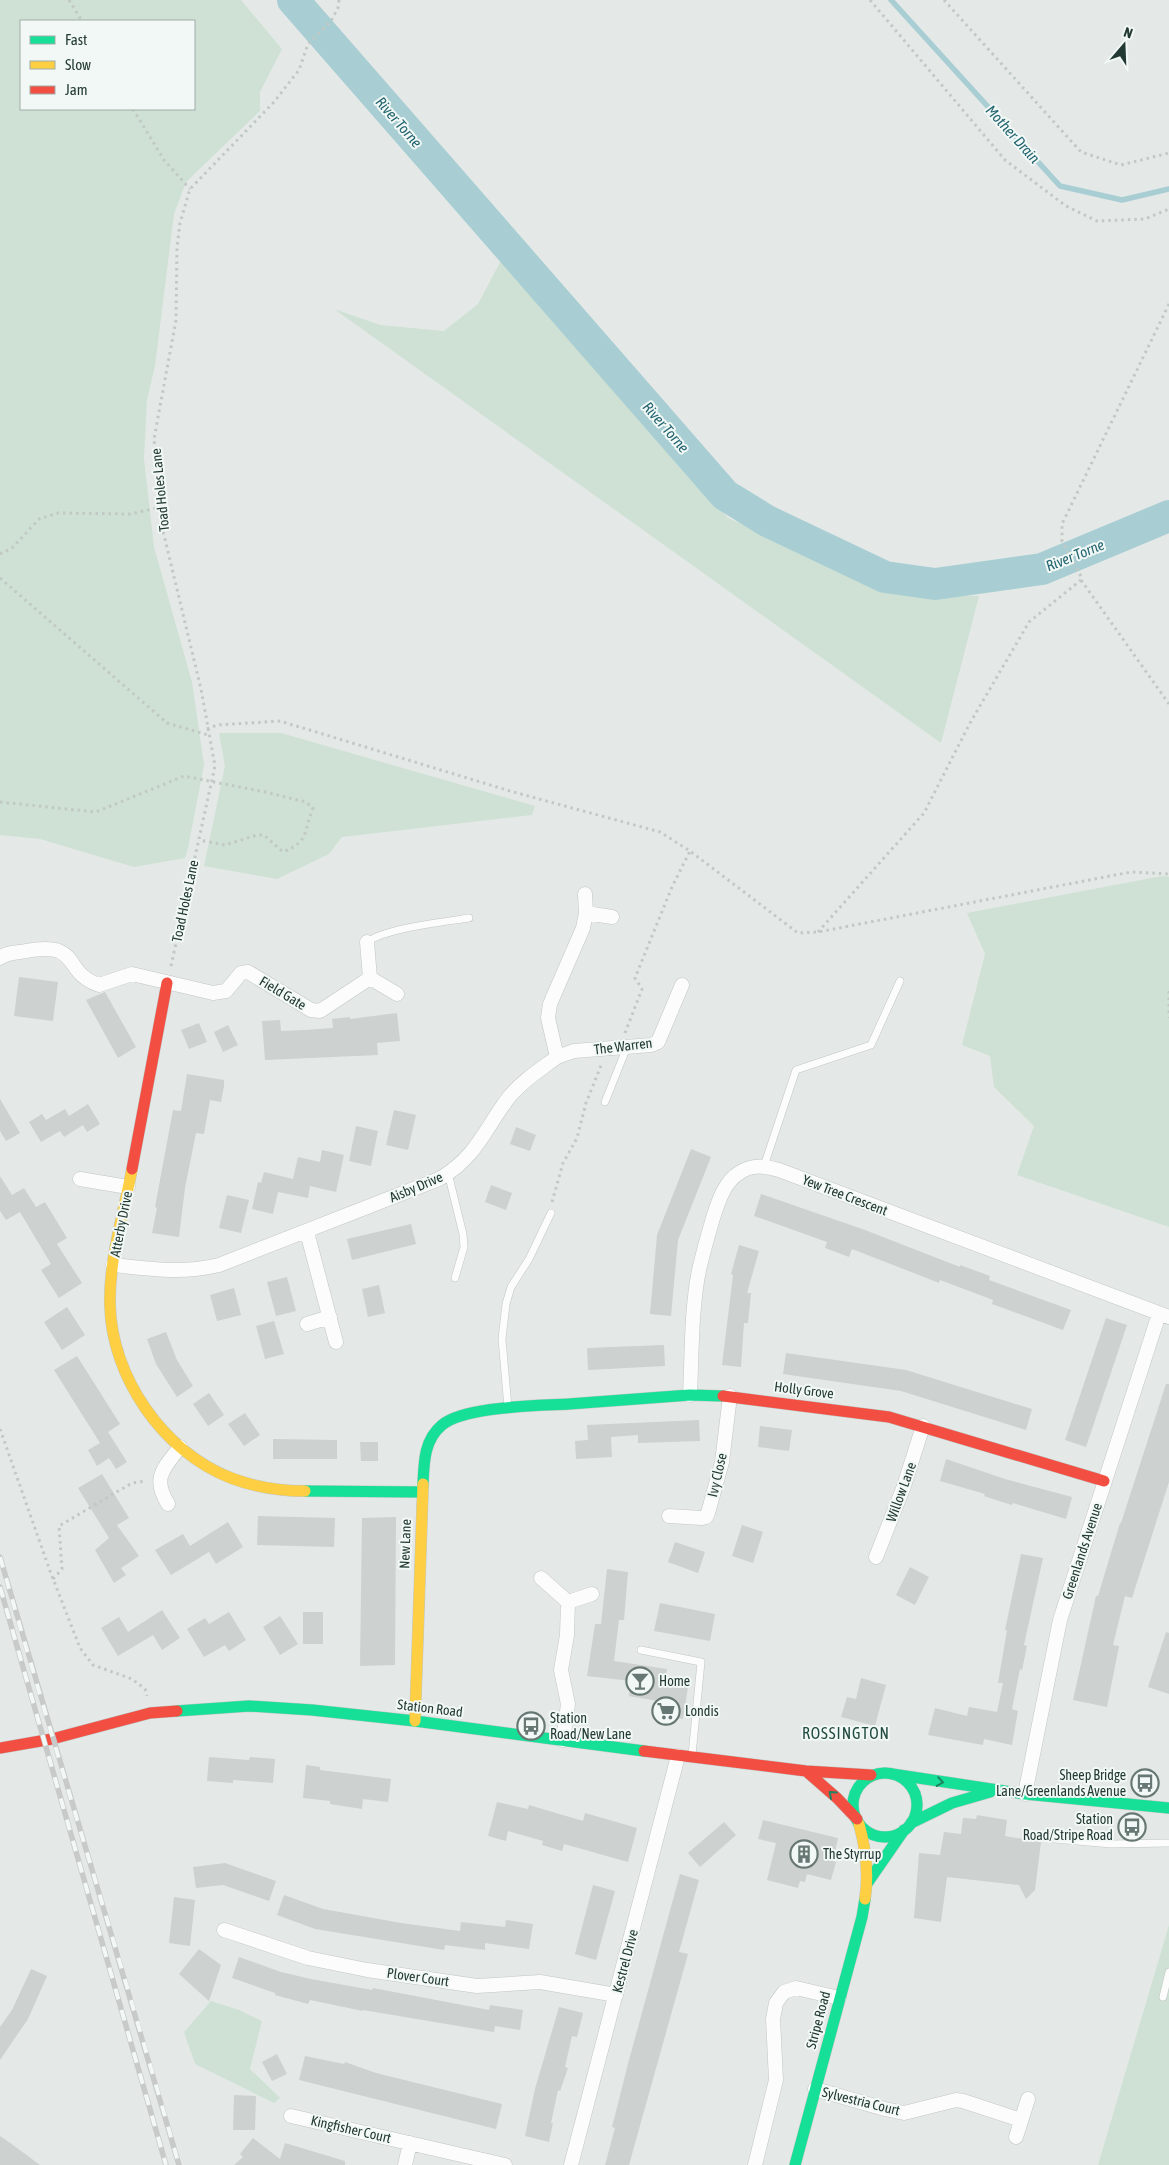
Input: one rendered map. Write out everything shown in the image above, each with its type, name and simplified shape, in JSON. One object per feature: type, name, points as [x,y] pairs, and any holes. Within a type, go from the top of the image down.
[{"type":"street","points":[[557,1057],[548,1018],[550,1004],[583,928],[586,913],[585,894]]},
{"type":"street","points":[[586,913],[612,917]]},
{"type":"street","points":[[367,942],[370,978],[398,994]]},
{"type":"street","points":[[2,952],[42,948],[56,949],[66,954],[82,976],[99,985],[132,974],[167,983]]},
{"type":"street","name":"Field Gate","points":[[167,983],[221,993],[226,991],[241,973],[248,972],[311,1010],[320,1011],[370,978]]},
{"type":"street","name":"Atterby Drive","points":[[167,983],[114,1265],[110,1304],[113,1330],[121,1366],[134,1392],[151,1416],[180,1447],[194,1458],[236,1479],[258,1487],[283,1490],[422,1492]]},
{"type":"street","name":"The Warren","points":[[557,1057],[574,1051],[651,1045],[658,1042],[682,985]]},
{"type":"street","name":"Aisby Drive","points":[[114,1265],[172,1271],[197,1270],[219,1265],[307,1232],[455,1170],[472,1152],[511,1095],[557,1057]]},
{"type":"street","points":[[690,1395],[694,1306],[699,1270],[719,1199],[738,1173],[751,1167],[764,1166]]},
{"type":"street","name":"Yew Tree Crescent","points":[[764,1166],[1164,1316]]},
{"type":"street","points":[[80,1179],[128,1187]]},
{"type":"street","points":[[307,1232],[336,1342]]},
{"type":"street","name":"Greenlands Avenue","points":[[1025,1794],[1060,1620],[1104,1482],[1164,1316]]},
{"type":"street","points":[[307,1324],[330,1317]]},
{"type":"street","name":"Holly Grove","points":[[490,1410],[690,1395],[730,1396],[889,1417],[1104,1482]]},
{"type":"street","name":"Ivy Close","points":[[669,1516],[706,1517],[722,1462],[730,1396]]},
{"type":"street","name":"New Lane","points":[[415,1721],[424,1453],[431,1439],[442,1425],[457,1417],[490,1410]]},
{"type":"street","name":"Willow Lane","points":[[876,1557],[904,1486],[923,1426]]},
{"type":"street","points":[[168,1504],[161,1493],[159,1480],[165,1467],[180,1447]]},
{"type":"street","points":[[541,1578],[568,1602]]},
{"type":"street","points":[[568,1602],[592,1594]]},
{"type":"street","points":[[563,1740],[568,1704],[561,1670],[567,1635],[568,1602]]},
{"type":"street","name":"Station Road","points":[[0,1748],[52,1739],[150,1713],[249,1706],[312,1710],[415,1721],[685,1757],[806,1771],[871,1775]]},
{"type":"street","name":"Kestrel Drive","points":[[572,2165],[616,1995],[685,1757]]},
{"type":"street","points":[[806,1771],[837,1798],[858,1822],[873,1834],[883,1836],[894,1835],[952,1802],[997,1790]]},
{"type":"street","points":[[858,1822],[854,1811],[856,1793],[859,1786],[871,1775],[892,1774],[1025,1794],[1169,1808]]},
{"type":"street","points":[[892,1774],[901,1778],[909,1785],[917,1804],[915,1814],[907,1827]]},
{"type":"street","name":"Stripe Road","points":[[795,2165],[862,1917],[868,1882],[865,1844],[858,1822]]},
{"type":"street","name":"Stripe Road","points":[[868,1882],[907,1827]]},
{"type":"street","name":"Plover Court","points":[[224,1930],[308,1958],[367,1970],[477,1986],[540,1982],[616,1995]]},
{"type":"street","points":[[755,2165],[776,2080],[773,2019],[776,2003],[784,1992],[796,1988],[839,1998]]},
{"type":"street","name":"Sylvestria Court","points":[[815,2089],[904,2113],[956,2100],[1021,2120]]},
{"type":"street","points":[[1016,2137],[1028,2099]]},
{"type":"street","name":"Kingfisher Court","points":[[291,2116],[505,2165]]},
{"type":"street","name":"Kingfisher Court","points":[[405,2165],[410,2142]]},
{"type":"lane","points":[[367,942],[372,938],[409,928],[469,918]]},
{"type":"lane","points":[[764,1166],[796,1070],[871,1045],[900,981]]},
{"type":"lane","points":[[605,1102],[618,1048]]},
{"type":"lane","points":[[448,1173],[463,1234],[464,1247],[455,1278]]},
{"type":"lane","points":[[508,1408],[502,1339],[506,1304],[511,1287],[529,1259],[551,1213]]},
{"type":"lane","points":[[641,1650],[702,1662],[685,1757]]},
{"type":"lane","points":[[1055,1839],[1111,1844],[1169,1843]]},
{"type":"lane","points":[[1163,1997],[1169,1972]]},
{"type":"path","points":[[69,0],[81,20]]},
{"type":"path","name":"Toad Holes Lane","points":[[167,983],[215,766],[201,689],[163,530],[154,439],[176,320],[176,247],[180,223],[190,189],[274,102],[299,70],[308,44],[331,21],[338,8],[339,0]]},
{"type":"path","points":[[870,0],[1005,160],[1066,206],[1096,221],[1145,219],[1169,209]]},
{"type":"path","points":[[944,0],[1081,152],[1121,165],[1169,153]]},
{"type":"path","points":[[134,110],[164,160],[190,189]]},
{"type":"path","points":[[1169,304],[1062,524],[1062,541],[1080,574],[1080,580],[1169,704]]},
{"type":"path","points":[[0,554],[12,548],[39,519],[58,512],[130,514],[161,507]]},
{"type":"path","points":[[0,578],[167,722],[208,735]]},
{"type":"path","points":[[818,932],[924,814],[970,723],[1029,622],[1080,580]]},
{"type":"path","points":[[207,729],[217,725],[280,721],[510,791],[660,832],[690,851],[798,933],[818,932],[1131,872],[1169,874]]},
{"type":"path","points":[[0,802],[96,812],[184,776],[306,802],[314,808],[306,836],[296,847],[283,852],[264,835],[257,835],[225,845],[199,840]]},
{"type":"path","points":[[551,1213],[553,1194],[563,1163],[577,1138],[586,1103],[618,1048],[642,989],[635,978],[672,887],[690,851]]},
{"type":"path","points":[[1169,991],[1169,1018]]},
{"type":"path","points":[[0,1429],[53,1580],[80,1648],[93,1665],[132,1680],[145,1689],[150,1713]]},
{"type":"path","points":[[53,1580],[62,1569],[59,1526],[132,1483],[159,1480]]},
{"type":"green space","points":[[0,0],[241,0],[282,49],[260,92],[260,111],[186,182],[174,214],[155,366],[147,400],[144,459],[154,547],[192,682],[204,765],[188,848],[185,858],[134,867],[40,839],[0,835]]},
{"type":"green space","points":[[506,251],[728,518],[900,593],[979,596],[941,743],[334,309],[380,325],[444,331],[478,304]]},
{"type":"green space","points":[[219,733],[281,733],[535,806],[532,815],[342,837],[329,854],[277,879],[204,866],[225,766]]},
{"type":"green space","points":[[1162,876],[1169,877],[1169,1227],[1017,1175],[1034,1126],[994,1087],[990,1056],[962,1045],[985,954],[967,913]]},
{"type":"green space","points":[[1169,1925],[1169,2165],[1098,2165]]},
{"type":"green space","points":[[211,2001],[239,2010],[262,2021],[250,2069],[280,2098],[274,2103],[195,2064],[184,2032]]},
{"type":"building","points":[[19,977],[58,982],[53,1021],[14,1016]]},
{"type":"building","points":[[105,992],[136,1047],[118,1058],[86,1000]]},
{"type":"building","points":[[397,1013],[400,1041],[377,1043],[378,1055],[265,1060],[262,1021],[280,1020],[281,1031],[305,1030],[333,1028],[332,1019],[350,1017],[350,1019]]},
{"type":"building","points":[[199,1023],[207,1042],[189,1049],[181,1030]]},
{"type":"building","points":[[228,1025],[238,1045],[223,1052],[214,1032]]},
{"type":"building","points":[[187,1074],[224,1080],[224,1086],[221,1102],[210,1100],[204,1134],[196,1133],[185,1188],[179,1237],[152,1233],[173,1110],[181,1111]]},
{"type":"building","points":[[0,1099],[20,1133],[6,1141],[0,1131]]},
{"type":"building","points":[[88,1104],[100,1124],[87,1132],[83,1125],[64,1137],[60,1131],[41,1142],[29,1122],[42,1114],[46,1120],[65,1109],[69,1116]]},
{"type":"building","points":[[394,1110],[416,1115],[408,1150],[386,1145]]},
{"type":"building","points":[[356,1126],[378,1131],[371,1166],[349,1161]]},
{"type":"building","points":[[516,1127],[536,1135],[530,1151],[510,1144]]},
{"type":"building","points":[[691,1149],[711,1157],[678,1240],[671,1316],[650,1314],[657,1235]]},
{"type":"building","points":[[322,1150],[344,1155],[336,1192],[310,1186],[308,1198],[278,1192],[273,1214],[252,1209],[258,1182],[261,1183],[264,1172],[293,1179],[298,1157],[320,1162]]},
{"type":"building","points":[[0,1176],[12,1195],[24,1188],[36,1207],[45,1202],[67,1238],[57,1244],[82,1283],[59,1298],[41,1270],[51,1264],[20,1212],[6,1220],[0,1211]]},
{"type":"building","points":[[491,1185],[512,1193],[506,1210],[485,1202]]},
{"type":"building","points":[[761,1194],[865,1230],[960,1267],[960,1265],[990,1276],[989,1280],[1071,1310],[1063,1330],[992,1304],[993,1300],[940,1280],[939,1283],[852,1249],[849,1257],[825,1248],[827,1242],[754,1216]]},
{"type":"building","points":[[227,1195],[249,1200],[241,1233],[219,1228]]},
{"type":"building","points":[[411,1224],[416,1244],[352,1260],[347,1239]]},
{"type":"building","points":[[739,1245],[759,1251],[747,1293],[751,1293],[748,1323],[744,1323],[741,1367],[722,1365],[733,1275],[731,1274]]},
{"type":"building","points":[[287,1277],[296,1311],[276,1316],[267,1282]]},
{"type":"building","points":[[379,1285],[385,1313],[368,1317],[362,1289]]},
{"type":"building","points":[[234,1288],[241,1315],[217,1321],[210,1295]]},
{"type":"building","points":[[67,1307],[85,1335],[62,1350],[44,1322]]},
{"type":"building","points":[[1106,1318],[1127,1325],[1086,1447],[1065,1440]]},
{"type":"building","points":[[274,1321],[284,1354],[265,1359],[256,1326]]},
{"type":"building","points":[[166,1332],[177,1360],[193,1386],[177,1397],[156,1364],[147,1339]]},
{"type":"building","points":[[664,1345],[665,1366],[588,1370],[587,1348]]},
{"type":"building","points":[[786,1353],[906,1370],[1032,1409],[1026,1430],[901,1391],[783,1374]]},
{"type":"building","points":[[77,1356],[120,1424],[108,1432],[127,1462],[116,1469],[109,1458],[97,1466],[88,1450],[100,1443],[54,1370]]},
{"type":"building","points":[[1166,1384],[1169,1384],[1169,1482],[1132,1598],[1125,1596],[1113,1645],[1119,1646],[1107,1707],[1073,1700],[1096,1596],[1098,1596]]},
{"type":"building","points":[[209,1393],[224,1415],[208,1426],[193,1404]]},
{"type":"building","points":[[245,1413],[260,1435],[244,1446],[228,1424]]},
{"type":"building","points":[[699,1420],[700,1441],[638,1443],[638,1435],[611,1437],[612,1457],[576,1459],[575,1441],[588,1440],[587,1425]]},
{"type":"building","points":[[760,1426],[792,1430],[789,1451],[758,1447]]},
{"type":"building","points":[[273,1439],[337,1440],[337,1459],[273,1459]]},
{"type":"building","points":[[360,1442],[378,1442],[378,1461],[361,1461]]},
{"type":"building","points":[[946,1459],[1005,1479],[1072,1497],[1066,1519],[1013,1503],[1012,1505],[984,1496],[985,1494],[940,1481]]},
{"type":"building","points":[[102,1474],[129,1518],[117,1525],[139,1556],[121,1568],[126,1575],[114,1583],[95,1550],[109,1538],[78,1488]]},
{"type":"building","points":[[258,1516],[335,1518],[334,1547],[257,1545]]},
{"type":"building","points":[[396,1517],[395,1665],[360,1666],[362,1518]]},
{"type":"building","points":[[228,1522],[243,1547],[216,1564],[209,1552],[171,1575],[155,1550],[183,1534],[190,1546]]},
{"type":"building","points":[[742,1525],[763,1532],[753,1563],[732,1556]]},
{"type":"building","points":[[675,1542],[705,1552],[698,1573],[668,1562]]},
{"type":"building","points":[[1021,1554],[1043,1558],[1024,1645],[1027,1646],[1012,1709],[1018,1711],[1012,1745],[984,1739],[983,1745],[928,1735],[935,1708],[967,1716],[969,1707],[997,1712],[1003,1683],[998,1683],[1007,1630],[1005,1630]]},
{"type":"building","points":[[910,1567],[929,1577],[915,1605],[896,1595]]},
{"type":"building","points":[[607,1569],[628,1572],[624,1620],[619,1620],[614,1661],[667,1669],[665,1683],[688,1687],[683,1719],[661,1715],[663,1702],[629,1696],[631,1681],[587,1676],[595,1624],[601,1624]]},
{"type":"building","points":[[660,1603],[715,1614],[710,1641],[654,1631]]},
{"type":"building","points":[[162,1610],[180,1638],[162,1650],[153,1635],[118,1656],[101,1628],[119,1617],[128,1632]]},
{"type":"building","points":[[229,1612],[246,1640],[229,1651],[225,1645],[204,1657],[187,1629],[205,1618],[209,1624]]},
{"type":"building","points":[[303,1612],[323,1612],[323,1644],[303,1644]]},
{"type":"building","points":[[280,1616],[298,1644],[280,1655],[263,1627]]},
{"type":"building","points":[[1166,1632],[1169,1633],[1169,1694],[1148,1687]]},
{"type":"building","points":[[861,1678],[886,1685],[875,1726],[841,1717],[847,1697],[856,1699]]},
{"type":"building","points":[[209,1757],[249,1760],[250,1757],[275,1759],[273,1783],[233,1780],[233,1783],[207,1781]]},
{"type":"building","points":[[306,1765],[320,1767],[320,1770],[391,1779],[388,1802],[363,1799],[362,1809],[330,1804],[330,1801],[303,1798]]},
{"type":"building","points":[[497,1802],[528,1809],[529,1805],[583,1821],[585,1813],[637,1828],[628,1862],[564,1844],[562,1851],[542,1845],[543,1841],[508,1831],[506,1841],[488,1836]]},
{"type":"building","points":[[977,1815],[1007,1820],[1005,1836],[1041,1842],[1035,1890],[1026,1899],[1019,1885],[947,1877],[941,1922],[914,1918],[919,1853],[940,1855],[944,1832],[961,1834],[963,1818],[976,1819]]},
{"type":"building","name":"The Styrrup","points":[[763,1820],[838,1838],[833,1861],[836,1862],[831,1880],[807,1874],[805,1882],[800,1881],[798,1888],[767,1880],[776,1843],[758,1839]]},
{"type":"building","points":[[724,1822],[736,1835],[700,1867],[688,1853]]},
{"type":"building","points":[[225,1863],[276,1881],[269,1901],[223,1885],[196,1888],[193,1867]]},
{"type":"building","points":[[680,1874],[699,1880],[679,1952],[688,1954],[629,2165],[605,2165],[615,2128],[612,2127],[629,2060]]},
{"type":"building","points":[[593,1885],[615,1891],[596,1960],[575,1954]]},
{"type":"building","points":[[284,1895],[323,1909],[460,1931],[461,1922],[505,1927],[506,1920],[533,1924],[529,1949],[485,1943],[485,1950],[445,1945],[444,1950],[315,1929],[277,1915]]},
{"type":"building","points":[[174,1897],[195,1900],[190,1946],[169,1943]]},
{"type":"building","points":[[199,1949],[221,1965],[209,2001],[179,1974]]},
{"type":"building","points":[[239,1957],[281,1972],[311,1979],[372,1990],[373,1988],[489,2010],[490,2005],[523,2010],[520,2030],[495,2026],[494,2032],[363,2011],[310,2000],[308,2004],[275,1995],[275,1993],[232,1978]]},
{"type":"building","points":[[31,1969],[47,1976],[28,2019],[0,2060],[0,2027],[12,2010]]},
{"type":"building","points":[[559,2007],[583,2013],[577,2037],[572,2036],[565,2067],[568,2068],[560,2091],[558,2090],[549,2142],[525,2136],[535,2089]]},
{"type":"building","points":[[277,2054],[287,2074],[272,2081],[262,2062]]},
{"type":"building","points":[[305,2056],[344,2064],[345,2062],[376,2073],[502,2104],[496,2129],[299,2080]]},
{"type":"building","points":[[234,2095],[256,2096],[255,2130],[233,2130]]},
{"type":"building","points":[[0,2136],[13,2145],[40,2165],[0,2165]]},
{"type":"building","points":[[253,2138],[280,2159],[285,2143],[345,2161],[345,2165],[234,2165],[243,2157],[240,2154]]},
{"type":"waterway","name":"River Torne","points":[[293,0],[725,495],[767,521],[885,577],[935,584],[1042,569],[1169,516]]},
{"type":"waterway","name":"Mother Drain","points":[[891,0],[1060,186],[1122,200],[1169,189]]},
{"type":"railway","points":[[0,1557],[179,2165]]},
{"type":"railway","points":[[0,1587],[166,2165]]},
{"type":"traffic: fast","points":[[423,1484],[426,1452],[432,1437],[442,1425],[467,1414],[502,1408],[690,1395],[723,1396]]},
{"type":"traffic: fast","points":[[305,1491],[422,1492]]},
{"type":"traffic: fast","points":[[177,1711],[249,1706],[312,1710],[415,1721],[644,1751]]},
{"type":"traffic: fast","points":[[885,1773],[903,1779],[911,1787],[917,1805],[911,1823],[903,1831],[885,1837],[867,1831],[859,1823],[853,1805],[859,1787],[867,1779],[885,1773]]},
{"type":"traffic: fast","points":[[892,1774],[1025,1794],[1169,1808]]},
{"type":"traffic: fast","points":[[911,1823],[952,1803],[990,1792]]},
{"type":"traffic: fast","points":[[868,1882],[904,1830]]},
{"type":"traffic: fast","points":[[795,2165],[862,1917],[865,1899]]},
{"type":"traffic: slow","points":[[132,1169],[114,1253],[110,1287],[113,1331],[120,1358],[131,1384],[145,1408],[163,1431],[206,1466],[249,1484],[305,1491]]},
{"type":"traffic: slow","points":[[415,1721],[423,1484]]},
{"type":"traffic: slow","points":[[859,1824],[866,1861],[865,1899]]},
{"type":"traffic: jam","points":[[132,1169],[167,983]]},
{"type":"traffic: jam","points":[[723,1396],[889,1417],[1104,1481]]},
{"type":"traffic: jam","points":[[0,1748],[52,1739],[150,1713],[177,1711]]},
{"type":"traffic: jam","points":[[644,1751],[806,1771],[871,1775]]},
{"type":"traffic: jam","points":[[806,1771],[837,1798],[857,1819]]},
{"type":"place","name":"Home","points":[[640,1681]]},
{"type":"place","name":"Londis","points":[[666,1711]]},
{"type":"place","name":"Station Road/New Lane","points":[[531,1726]]},
{"type":"place","name":"Sheep Bridge Lane/Greenlands Avenue","points":[[1145,1783]]},
{"type":"place","name":"Station Road/Stripe Road","points":[[1132,1827]]},
{"type":"place","name":"The Styrrup","points":[[804,1854]]},
{"type":"district","name":"ROSSINGTON","points":[[846,1733]]}]
